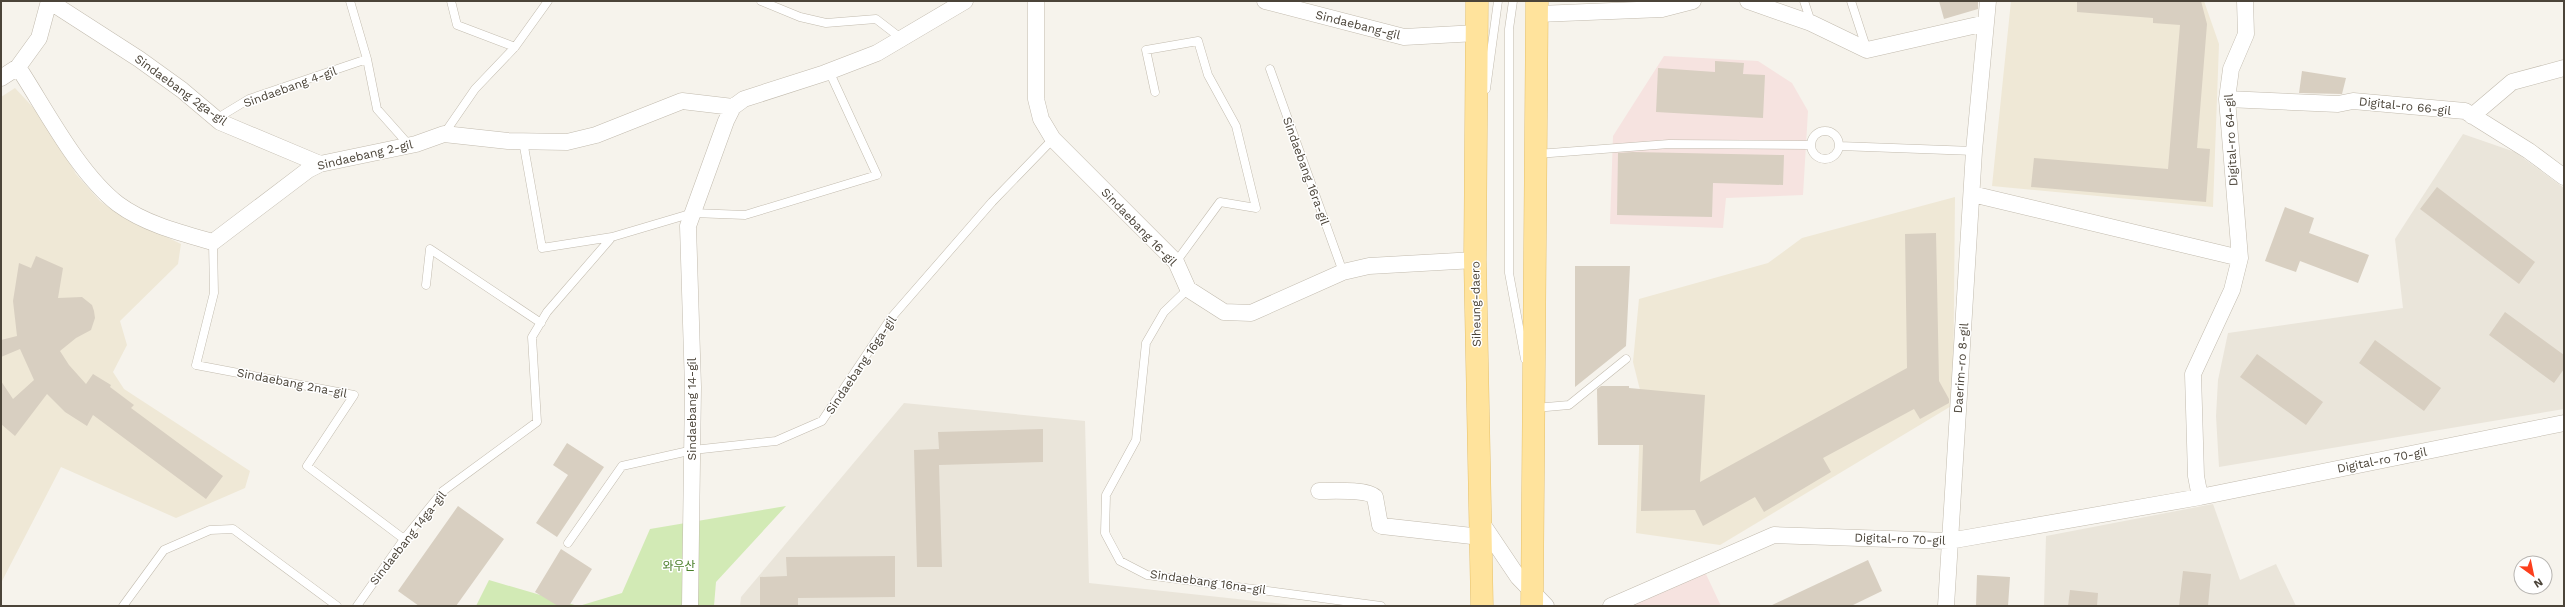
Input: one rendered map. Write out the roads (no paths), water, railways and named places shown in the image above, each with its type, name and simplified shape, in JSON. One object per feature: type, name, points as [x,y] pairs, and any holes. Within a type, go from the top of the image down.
[{"type":"main road","name":"Siheung-daero","points":[[1477,1],[1475,260],[1482,606]]},
{"type":"main road","points":[[1537,8],[1534,408],[1537,602]]},
{"type":"street","points":[[1,78],[18,67],[39,38],[49,1]]},
{"type":"street","name":"Sindaebang 2ga-gil","points":[[49,1],[140,59],[182,90],[216,119],[320,164]]},
{"type":"street","points":[[733,107],[744,99],[829,72],[877,53],[965,1]]},
{"type":"street","name":"Sindaebang 16-gil","points":[[1036,1],[1036,99],[1040,119],[1053,139],[1176,262],[1188,289]]},
{"type":"street","name":"Sindaebang-gil","points":[[1265,1],[1404,37],[1477,33]]},
{"type":"street","points":[[1537,8],[1662,9],[1693,1]]},
{"type":"street","points":[[1748,1],[1811,23],[1867,50],[1986,23]]},
{"type":"street","name":"Daerim-ro 8-gil","points":[[1946,606],[1974,151],[1988,1]]},
{"type":"street","name":"Digital-ro 64-gil","points":[[2240,258],[2227,99],[2231,69],[2246,34],[2245,1]]},
{"type":"street","points":[[18,67],[87,175],[118,204],[164,228],[214,242]]},
{"type":"street","points":[[2472,116],[2512,82],[2564,68]]},
{"type":"street","name":"Digital-ro 66-gil","points":[[2227,99],[2338,104],[2353,101],[2465,112],[2529,151],[2564,177]]},
{"type":"street","name":"Sindaebang 2-gil","points":[[214,242],[308,170],[320,164],[409,145],[444,134],[523,141],[567,142],[596,135],[682,101],[733,107]]},
{"type":"street","name":"Sindaebang 14-gil","points":[[690,606],[693,387],[688,226],[726,121],[733,107]]},
{"type":"street","points":[[1972,194],[2240,258],[2232,290],[2193,374],[2196,476],[2200,497]]},
{"type":"street","points":[[1188,289],[1224,312],[1251,313],[1343,272],[1369,266],[1475,260]]},
{"type":"street","name":"Digital-ro 70-gil","points":[[1611,606],[1774,536],[1949,541],[2200,497],[2564,423]]},
{"type":"street","points":[[1319,491],[1364,492],[1373,495],[1375,497],[1380,524],[1382,526],[1481,530],[1537,602]]},
{"type":"lane","points":[[350,1],[367,59],[377,109],[409,145]]},
{"type":"lane","points":[[451,1],[457,25],[515,47]]},
{"type":"lane","points":[[444,134],[475,89],[515,47],[548,1]]},
{"type":"lane","points":[[761,1],[800,17],[826,23],[876,19],[902,39]]},
{"type":"lane","points":[[1476,162],[1498,1]]},
{"type":"lane","points":[[1513,1],[1509,29],[1510,272],[1534,408],[1569,405],[1626,359]]},
{"type":"lane","points":[[1804,1],[1811,23]]},
{"type":"lane","points":[[1851,1],[1867,50]]},
{"type":"lane","points":[[1155,92],[1146,50],[1198,41],[1208,74],[1236,126],[1256,208],[1220,202],[1176,262]]},
{"type":"lane","name":"Sindaebang 4-gil","points":[[216,119],[249,99],[367,59]]},
{"type":"lane","name":"Sindaebang 16ra-gil","points":[[1270,69],[1343,272]]},
{"type":"lane","points":[[523,141],[542,248],[612,237],[693,212],[745,215],[877,174],[829,72]]},
{"type":"lane","points":[[1827,130],[1836,135],[1839,146],[1834,156],[1826,159],[1813,154],[1810,145],[1813,135],[1827,130]]},
{"type":"lane","name":"Sindaebang 16ga-gil","points":[[568,543],[622,466],[692,450],[776,441],[822,420],[892,318],[992,202],[1053,139]]},
{"type":"lane","points":[[1536,154],[1669,144],[1810,145]]},
{"type":"lane","points":[[1839,146],[1974,151]]},
{"type":"lane","name":"Sindaebang 14ga-gil","points":[[357,606],[404,540],[443,491],[538,422],[532,337],[547,312],[612,237]]},
{"type":"lane","name":"Sindaebang 2na-gil","points":[[214,242],[214,293],[196,365],[354,395],[307,466],[404,540]]},
{"type":"lane","points":[[426,285],[430,249],[541,323]]},
{"type":"lane","name":"Sindaebang 16na-gil","points":[[1188,289],[1164,312],[1146,343],[1136,440],[1106,495],[1105,533],[1120,561],[1147,575],[1382,606]]},
{"type":"lane","points":[[123,606],[164,550],[210,530],[233,529],[337,606]]},
{"type":"park label","name":"와우산","points":[[679,566]]}]
